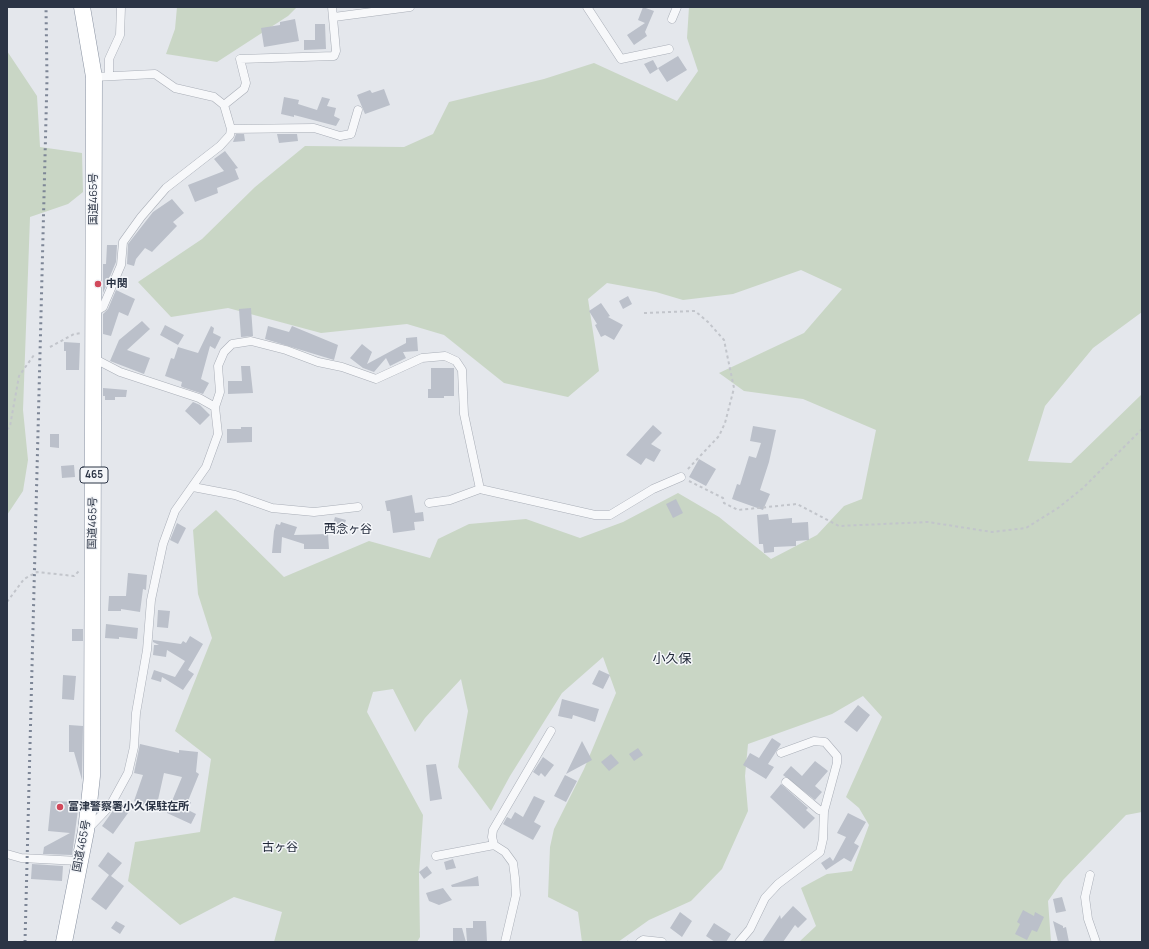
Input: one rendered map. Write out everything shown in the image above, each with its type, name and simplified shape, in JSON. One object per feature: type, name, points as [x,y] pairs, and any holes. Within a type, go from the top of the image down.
[{"type":"highway","name":"国道465号","points":[[64,942],[86,831],[92,776],[95,359],[94,312],[102,76],[82,7]]},
{"type":"street","points":[[94,312],[103,307],[121,265],[123,242],[141,217],[166,188],[223,143],[230,135],[231,129],[224,105],[214,97],[175,88],[155,74],[102,76],[120,35],[121,7]]},
{"type":"street","points":[[224,105],[244,89],[246,83],[240,59],[334,56],[336,51],[332,7]]},
{"type":"street","points":[[334,18],[410,7]]},
{"type":"street","points":[[587,7],[621,59],[669,49]]},
{"type":"street","points":[[672,19],[677,7]]},
{"type":"street","points":[[231,129],[314,128],[340,136],[351,134],[358,110]]},
{"type":"street","points":[[86,831],[110,806],[128,773],[134,747],[136,713],[147,650],[151,600],[163,544],[175,511],[206,467],[218,434],[215,407],[220,392],[218,366],[224,352],[232,344],[251,341],[286,350],[318,362],[342,367],[376,380],[422,358],[445,356],[456,361],[462,370],[464,414],[480,489]]},
{"type":"street","points":[[95,359],[120,372],[199,398],[215,407]]},
{"type":"street","points":[[429,503],[450,500],[480,489],[595,515],[610,515],[653,489],[681,477]]},
{"type":"street","points":[[193,487],[235,495],[272,508],[314,512],[358,507]]},
{"type":"street","points":[[494,845],[492,837],[493,830],[551,731]]},
{"type":"street","points":[[739,942],[750,930],[765,898],[778,884],[820,852],[823,840],[824,811],[838,763],[837,756],[825,742],[814,741],[781,753]]},
{"type":"street","points":[[786,782],[819,810],[824,811]]},
{"type":"street","points":[[436,856],[494,845],[505,852],[513,863],[516,895],[505,942]]},
{"type":"street","points":[[7,854],[21,858],[79,861]]},
{"type":"street","points":[[1090,875],[1085,897],[1088,919],[1096,942]]},
{"type":"street","points":[[640,942],[643,940],[662,942]]},
{"type":"path","points":[[644,313],[695,311],[708,322],[724,340],[734,388],[725,423],[719,436],[681,477],[723,498],[724,503],[738,510],[797,504],[840,526],[928,522],[992,532],[1026,528],[1083,488],[1142,429]]},
{"type":"path","points":[[50,347],[74,334],[94,332]]},
{"type":"path","points":[[7,430],[10,426],[19,376],[34,355]]},
{"type":"path","points":[[7,602],[24,579],[30,575],[37,572],[74,576],[93,558]]},
{"type":"green space","points":[[177,7],[297,7],[288,16],[217,62],[166,54],[175,29]]},
{"type":"green space","points":[[689,7],[1142,7],[1142,312],[1093,348],[1045,406],[1028,461],[1071,463],[1142,394],[1142,812],[1126,815],[1063,880],[1048,901],[1051,942],[799,942],[816,926],[801,888],[827,874],[852,871],[869,825],[859,808],[846,797],[882,717],[863,696],[832,714],[748,744],[745,776],[748,811],[722,869],[691,901],[649,920],[618,942],[582,942],[578,912],[548,897],[550,847],[554,829],[584,769],[616,693],[603,657],[562,693],[510,776],[491,811],[458,767],[468,711],[461,679],[425,718],[415,732],[393,689],[373,692],[367,712],[423,815],[419,874],[420,937],[417,942],[274,942],[282,912],[234,897],[180,925],[128,881],[135,842],[200,832],[211,759],[175,731],[212,638],[198,594],[193,530],[216,510],[284,577],[369,541],[430,558],[438,539],[469,524],[526,519],[580,538],[623,522],[678,493],[719,517],[771,559],[817,535],[844,506],[862,499],[876,430],[803,399],[744,391],[719,373],[804,333],[842,289],[801,270],[733,294],[683,300],[656,292],[607,283],[588,299],[599,371],[568,397],[504,383],[444,335],[407,324],[321,333],[228,308],[171,317],[138,282],[202,239],[255,187],[305,146],[404,147],[433,134],[449,102],[544,79],[594,63],[677,101],[698,71],[687,38]]},
{"type":"green space","points":[[7,51],[37,96],[40,147],[82,153],[83,192],[68,204],[30,217],[23,410],[28,460],[23,491],[7,515]]},
{"type":"building","points":[[643,7],[654,11],[645,32],[647,36],[634,45],[627,35],[645,23],[638,20]]},
{"type":"building","points":[[295,19],[299,41],[264,47],[261,28],[280,25],[280,22]]},
{"type":"building","points":[[315,24],[325,24],[326,49],[304,50],[304,40],[315,40]]},
{"type":"building","points":[[678,56],[687,70],[667,82],[658,68]]},
{"type":"building","points":[[653,60],[658,69],[650,74],[644,64]]},
{"type":"building","points":[[384,89],[390,105],[365,114],[357,95],[370,90],[372,93]]},
{"type":"building","points":[[284,97],[299,100],[298,104],[317,110],[322,97],[330,99],[327,106],[336,108],[334,116],[340,119],[336,126],[294,115],[294,117],[281,114]]},
{"type":"building","points":[[236,134],[244,134],[245,141],[233,142]]},
{"type":"building","points":[[277,134],[297,134],[298,141],[279,143]]},
{"type":"building","points":[[225,151],[238,168],[235,169],[239,179],[217,188],[218,193],[195,202],[188,185],[224,171],[214,159]]},
{"type":"building","points":[[172,199],[184,213],[173,222],[177,226],[152,252],[145,248],[136,259],[134,266],[127,264],[128,244],[153,212]]},
{"type":"building","points":[[107,245],[117,245],[116,262],[103,293],[103,264],[106,264]]},
{"type":"building","points":[[116,290],[135,299],[128,316],[119,312],[111,336],[103,334],[103,314],[108,309]]},
{"type":"building","points":[[628,296],[632,304],[623,309],[619,301]]},
{"type":"building","points":[[601,303],[610,316],[608,317],[623,325],[614,340],[605,335],[601,337],[595,325],[597,324],[589,311]]},
{"type":"building","points":[[251,308],[253,336],[241,337],[239,309]]},
{"type":"building","points":[[142,321],[150,329],[127,350],[150,358],[144,374],[110,361],[119,340]]},
{"type":"building","points":[[165,325],[184,335],[178,345],[160,335]]},
{"type":"building","points":[[211,326],[214,328],[213,333],[221,337],[215,349],[210,346],[201,379],[209,383],[203,394],[182,387],[182,382],[165,376],[171,358],[174,359],[178,347],[198,353]]},
{"type":"building","points":[[268,326],[289,332],[292,326],[338,345],[334,360],[265,339]]},
{"type":"building","points":[[417,337],[418,351],[403,352],[406,358],[390,366],[386,358],[374,372],[363,368],[350,358],[362,344],[372,352],[367,364],[406,343],[406,338]]},
{"type":"building","points":[[64,342],[80,343],[79,370],[66,370],[66,351],[64,351]]},
{"type":"building","points":[[241,366],[250,366],[253,393],[228,394],[228,381],[242,381]]},
{"type":"building","points":[[431,368],[454,368],[454,396],[444,396],[444,398],[428,398],[428,389],[431,389]]},
{"type":"building","points":[[103,388],[127,390],[126,397],[115,397],[115,400],[105,400],[105,396],[103,396]]},
{"type":"building","points":[[193,402],[200,405],[210,415],[200,425],[185,411]]},
{"type":"building","points":[[653,425],[662,433],[651,444],[661,450],[654,462],[646,458],[641,465],[626,455]]},
{"type":"building","points":[[753,426],[776,430],[769,462],[760,490],[770,494],[763,510],[732,499],[737,484],[740,485],[749,456],[756,458],[761,443],[750,441]]},
{"type":"building","points":[[241,427],[252,427],[252,442],[227,443],[227,429],[241,429]]},
{"type":"building","points":[[50,434],[59,434],[59,448],[50,447]]},
{"type":"building","points":[[699,459],[716,469],[706,486],[689,477]]},
{"type":"building","points":[[74,465],[75,477],[62,478],[61,466]]},
{"type":"building","points":[[412,495],[415,513],[423,512],[424,521],[414,522],[415,530],[393,533],[390,511],[387,511],[385,501]]},
{"type":"building","points":[[676,499],[683,513],[673,518],[666,504]]},
{"type":"building","points":[[768,514],[769,520],[792,518],[792,523],[808,522],[809,540],[796,541],[796,546],[774,547],[774,552],[764,553],[763,544],[759,544],[757,515]]},
{"type":"building","points":[[335,517],[346,520],[341,534],[331,531]]},
{"type":"building","points":[[281,522],[297,527],[294,535],[328,534],[329,549],[304,549],[304,544],[282,537],[281,553],[272,553],[276,524],[280,525]]},
{"type":"building","points":[[177,523],[186,528],[178,544],[170,540]]},
{"type":"building","points":[[128,573],[147,575],[146,590],[143,589],[140,612],[121,609],[121,611],[108,611],[109,596],[126,596]]},
{"type":"building","points":[[158,610],[170,611],[168,628],[157,627]]},
{"type":"building","points":[[106,624],[138,628],[137,639],[119,637],[119,639],[105,638]]},
{"type":"building","points":[[72,629],[83,629],[83,641],[72,641]]},
{"type":"building","points":[[190,636],[203,644],[188,670],[194,674],[183,690],[162,677],[161,682],[151,679],[154,670],[175,677],[185,661],[167,650],[166,657],[153,655],[154,645],[159,645],[153,642],[153,640],[181,644],[183,641],[186,643]]},
{"type":"building","points":[[599,670],[610,675],[603,689],[592,684]]},
{"type":"building","points":[[63,675],[76,676],[74,700],[62,699]]},
{"type":"building","points":[[562,699],[599,709],[595,722],[573,715],[572,719],[558,716]]},
{"type":"building","points":[[858,705],[870,715],[857,732],[844,722]]},
{"type":"building","points":[[69,725],[83,726],[82,780],[74,752],[69,752]]},
{"type":"building","points":[[772,738],[781,744],[768,764],[774,767],[766,779],[743,765],[750,753],[759,758]]},
{"type":"building","points":[[582,741],[592,760],[566,774]]},
{"type":"building","points":[[140,744],[179,753],[179,750],[198,752],[196,772],[199,774],[188,801],[191,802],[188,810],[196,814],[191,824],[167,813],[182,777],[164,773],[156,809],[134,801],[143,775],[134,773]]},
{"type":"building","points":[[638,748],[643,755],[634,761],[629,754]]},
{"type":"building","points":[[611,754],[619,763],[609,771],[601,762]]},
{"type":"building","points":[[543,757],[554,765],[545,777],[541,773],[539,776],[533,772]]},
{"type":"building","points":[[815,761],[828,771],[815,786],[822,792],[815,800],[783,775],[791,766],[802,776]]},
{"type":"building","points":[[436,764],[442,799],[430,801],[426,765]]},
{"type":"building","points":[[565,775],[577,781],[566,802],[554,796]]},
{"type":"building","points":[[781,784],[808,808],[806,810],[815,818],[804,829],[770,797]]},
{"type":"building","points":[[534,796],[545,801],[534,822],[541,826],[533,840],[503,824],[507,817],[511,819],[515,812],[523,817]]},
{"type":"building","points":[[51,801],[79,802],[72,855],[43,854],[44,847],[70,833],[48,831]]},
{"type":"building","points":[[117,805],[128,813],[113,834],[102,826]]},
{"type":"building","points":[[848,813],[866,822],[854,843],[859,846],[851,862],[844,858],[826,870],[821,863],[830,857],[833,861],[846,837],[837,833]]},
{"type":"building","points":[[108,852],[122,863],[111,876],[124,886],[106,910],[91,899],[109,875],[98,866]]},
{"type":"building","points":[[453,859],[456,868],[446,870],[444,862]]},
{"type":"building","points":[[32,864],[63,866],[62,881],[31,879]]},
{"type":"building","points":[[427,866],[432,873],[424,879],[419,872]]},
{"type":"building","points":[[478,876],[479,886],[452,887],[451,885]]},
{"type":"building","points":[[443,888],[452,900],[439,905],[429,901],[426,893]]},
{"type":"building","points":[[1062,897],[1066,911],[1056,913],[1053,899]]},
{"type":"building","points":[[793,906],[807,919],[798,928],[795,925],[783,942],[762,942],[780,915],[781,919]]},
{"type":"building","points":[[1023,910],[1034,916],[1035,912],[1044,917],[1037,932],[1032,930],[1027,940],[1015,934],[1020,924],[1017,922]]},
{"type":"building","points":[[680,912],[692,921],[682,937],[670,928]]},
{"type":"building","points":[[116,921],[125,926],[120,934],[111,928]]},
{"type":"building","points":[[473,921],[486,921],[487,942],[467,942],[466,928],[473,928]]},
{"type":"building","points":[[1053,921],[1063,926],[1063,928],[1066,927],[1069,942],[1058,942]]},
{"type":"building","points":[[714,923],[731,934],[726,942],[715,942],[706,936]]},
{"type":"building","points":[[453,928],[462,928],[466,942],[453,942]]},
{"type":"railway","points":[[25,942],[47,79],[46,7]]},
{"type":"place","name":"中関","points":[[98,284]]},
{"type":"place","name":"富津警察署小久保駐在所","points":[[60,807]]},
{"type":"district","name":"西念ヶ谷","points":[[348,530]]},
{"type":"district","name":"小久保","points":[[672,659]]},
{"type":"district","name":"古ヶ谷","points":[[280,848]]}]
